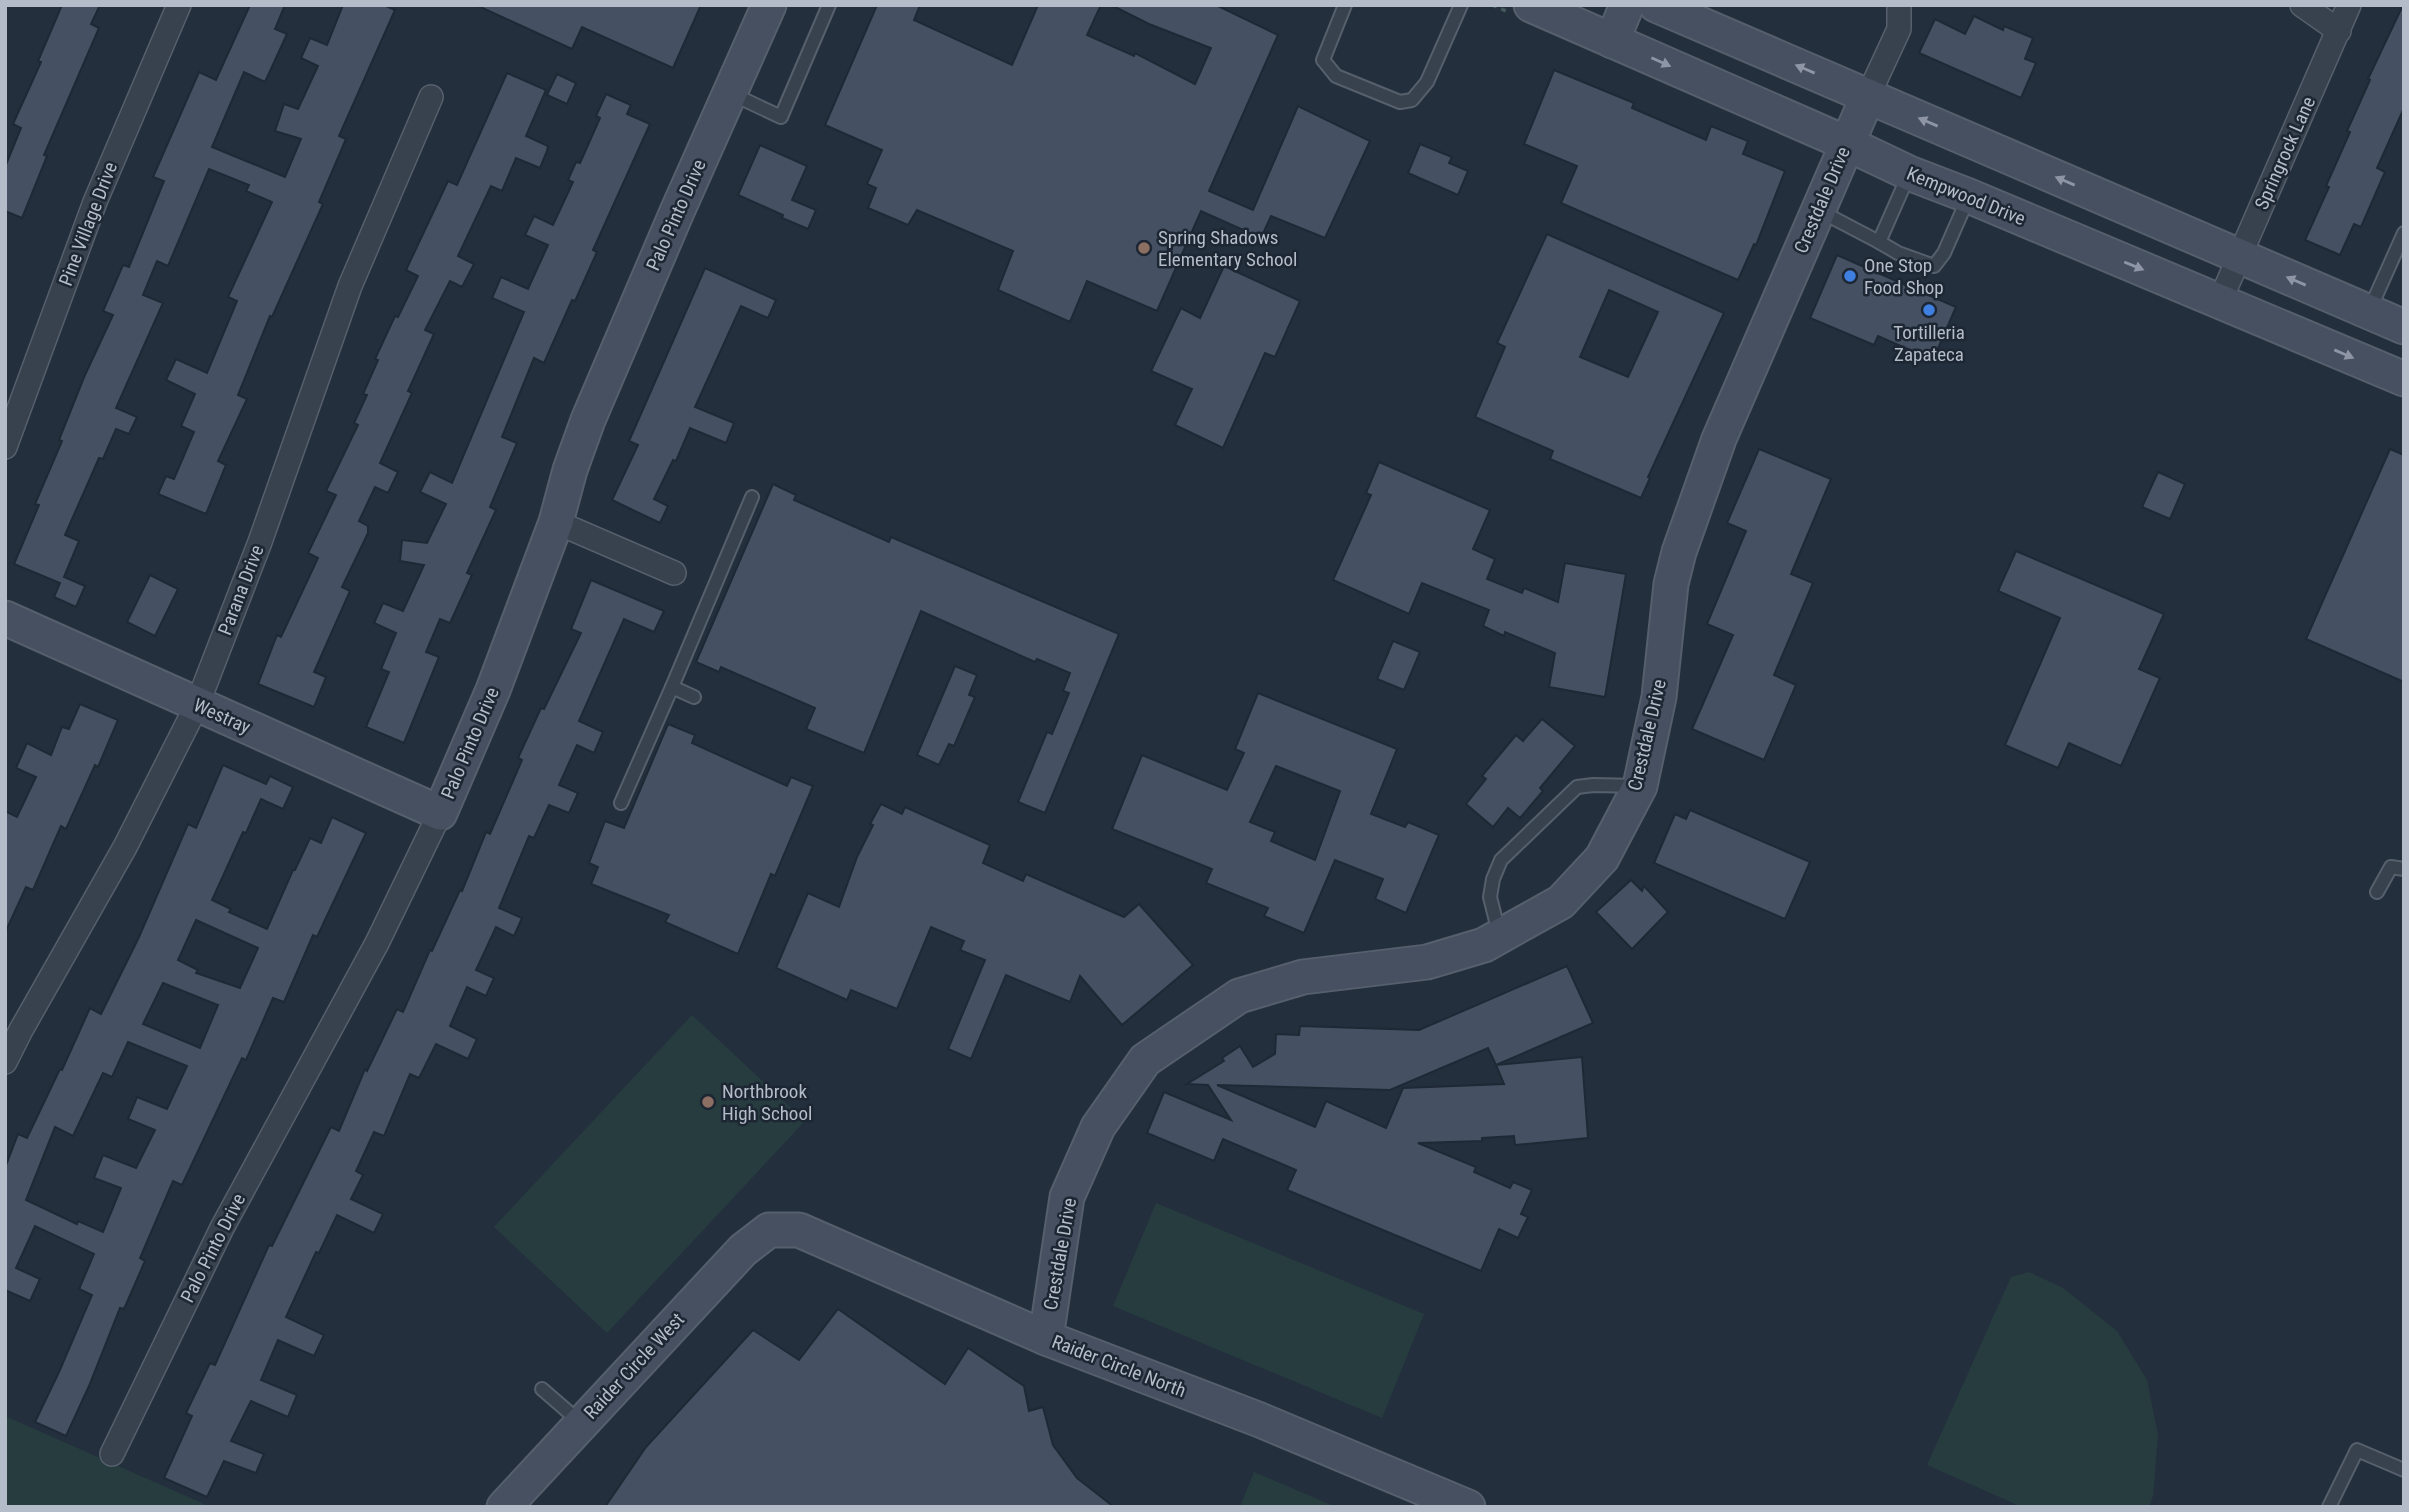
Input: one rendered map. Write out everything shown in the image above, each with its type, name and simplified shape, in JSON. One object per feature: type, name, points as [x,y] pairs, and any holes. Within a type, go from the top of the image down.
[{"type":"street","name":"Pine Village Drive","points":[[5,447],[94,202],[179,5]]},
{"type":"street","name":"Palo Pinto Drive","points":[[112,1454],[222,1228],[377,943],[440,813],[493,690],[556,522],[570,470],[588,420],[769,5]]},
{"type":"street","name":"Kempwood Drive","points":[[1531,5],[1909,173],[2404,379]]},
{"type":"street","points":[[1612,41],[1627,5]]},
{"type":"street","points":[[1656,5],[2404,327]]},
{"type":"street","name":"Crestdale Drive","points":[[1046,1338],[1068,1198],[1098,1127],[1145,1060],[1239,996],[1303,977],[1427,961],[1484,945],[1560,902],[1602,858],[1640,786],[1659,697],[1671,584],[1679,552],[1719,439],[1846,143],[1899,29],[1899,5]]},
{"type":"street","points":[[2302,5],[2339,31]]},
{"type":"street","name":"Springrock Lane","points":[[2220,302],[2349,5]]},
{"type":"street","name":"Parana Drive","points":[[5,1062],[125,847],[197,705],[260,542],[350,286],[431,97]]},
{"type":"street","points":[[2086,246],[2105,198]]},
{"type":"street","points":[[556,522],[674,573]]},
{"type":"street","name":"Westray","points":[[5,618],[440,813]]},
{"type":"street","name":"Raider Circle North","points":[[769,1230],[799,1230],[1046,1338],[1261,1420],[1468,1507]]},
{"type":"street","name":"Raider Circle West","points":[[504,1507],[743,1250],[769,1230]]},
{"type":"lane","points":[[730,93],[781,117],[829,5]]},
{"type":"lane","points":[[1345,5],[1323,60],[1325,65],[1336,76],[1400,102],[1412,100],[1427,82],[1461,5]]},
{"type":"lane","points":[[1879,242],[1909,173]]},
{"type":"lane","points":[[1818,209],[1898,253],[1934,265],[1944,253],[1969,196]]},
{"type":"lane","points":[[2369,312],[2404,233]]},
{"type":"lane","points":[[621,803],[752,497]]},
{"type":"lane","points":[[672,687],[694,697]]},
{"type":"lane","points":[[1500,937],[1490,897],[1493,879],[1501,860],[1577,787],[1640,786]]},
{"type":"lane","points":[[2377,892],[2391,867],[2404,869]]},
{"type":"lane","points":[[542,1389],[581,1422]]},
{"type":"lane","points":[[2329,1507],[2357,1450],[2404,1470]]},
{"type":"green space","points":[[692,1015],[805,1121],[607,1333],[494,1227]]},
{"type":"green space","points":[[1156,1203],[1424,1314],[1382,1418],[1113,1306]]},
{"type":"green space","points":[[2029,1272],[2063,1288],[2117,1331],[2147,1380],[2158,1435],[2153,1496],[2149,1507],[2022,1507],[1927,1465],[2011,1277]]},
{"type":"green space","points":[[5,1416],[211,1507],[5,1507]]},
{"type":"green space","points":[[1254,1472],[1336,1507],[1240,1507]]},
{"type":"building","points":[[62,5],[100,5],[91,24],[99,28],[44,155],[47,156],[22,218],[5,211],[5,167],[21,128],[13,124],[41,62],[38,61]]},
{"type":"building","points":[[250,5],[285,5],[275,29],[287,34],[265,82],[244,72],[212,147],[285,177],[301,139],[275,131],[284,104],[298,109],[318,66],[301,58],[310,38],[327,45],[343,5],[384,5],[395,10],[339,136],[346,139],[319,202],[323,204],[272,317],[270,316],[238,395],[247,399],[218,461],[226,465],[206,514],[158,494],[166,476],[174,479],[194,432],[181,426],[195,394],[166,380],[176,359],[207,373],[237,301],[228,297],[272,202],[246,191],[249,185],[209,169],[168,266],[157,261],[143,295],[163,303],[116,408],[137,417],[129,434],[116,429],[103,459],[99,458],[65,535],[79,541],[64,577],[85,586],[76,607],[54,597],[60,583],[14,564],[39,505],[35,504],[62,441],[59,440],[113,315],[103,311],[123,265],[129,267],[164,181],[153,177],[199,72],[216,80]]},
{"type":"building","points":[[476,5],[701,5],[673,68],[582,27],[572,49]]},
{"type":"building","points":[[877,5],[920,5],[914,20],[1012,65],[1038,5],[1101,5],[1087,35],[1134,56],[1135,53],[1195,84],[1211,48],[1149,24],[1111,5],[1216,5],[1278,35],[1209,191],[1253,210],[1298,106],[1370,141],[1325,238],[1271,216],[1261,238],[1201,211],[1157,311],[1087,281],[1070,322],[998,290],[1013,251],[917,210],[908,225],[868,208],[876,188],[867,184],[882,150],[825,125]]},
{"type":"building","points":[[2403,5],[2404,108],[2377,168],[2385,172],[2361,227],[2354,224],[2340,255],[2305,240],[2329,187],[2326,186],[2350,132],[2347,131],[2370,80],[2368,79]]},
{"type":"building","points":[[1974,16],[2003,30],[2004,26],[2033,38],[2025,59],[2036,63],[2021,98],[1919,53],[1935,19],[1965,34]]},
{"type":"building","points":[[1554,70],[1634,103],[1632,108],[1706,140],[1711,126],[1748,141],[1743,154],[1785,171],[1756,245],[1754,244],[1738,280],[1561,203],[1577,166],[1524,144]]},
{"type":"building","points":[[507,73],[546,90],[526,136],[548,146],[547,151],[540,168],[516,158],[502,191],[491,186],[458,256],[474,264],[462,287],[450,281],[425,330],[434,334],[408,391],[412,393],[380,463],[398,472],[388,493],[375,487],[359,521],[368,526],[368,533],[342,587],[350,591],[314,672],[326,677],[314,707],[258,684],[277,635],[281,637],[318,558],[308,553],[336,495],[326,491],[358,425],[354,423],[367,395],[363,394],[378,360],[375,359],[418,276],[406,270],[448,181],[457,185]]},
{"type":"building","points":[[557,74],[576,83],[567,104],[547,95]]},
{"type":"building","points":[[606,94],[631,105],[627,114],[650,124],[593,250],[597,252],[575,301],[572,300],[544,363],[534,358],[502,437],[517,443],[490,507],[496,510],[467,573],[472,575],[450,623],[440,619],[426,652],[439,657],[404,743],[366,727],[389,672],[381,669],[396,633],[374,623],[383,603],[403,611],[424,565],[400,561],[402,540],[427,543],[446,504],[420,492],[430,472],[452,483],[524,312],[492,298],[501,277],[528,289],[548,245],[525,235],[534,216],[553,225],[573,182],[568,180],[576,162],[580,163],[600,118],[596,116]]},
{"type":"building","points":[[1420,144],[1452,157],[1449,163],[1468,171],[1458,195],[1408,173]]},
{"type":"building","points":[[760,145],[807,166],[792,200],[816,210],[808,229],[738,195]]},
{"type":"building","points":[[1547,234],[1724,313],[1648,477],[1650,478],[1641,498],[1550,459],[1553,451],[1475,417],[1505,347],[1497,343]],"holes":[[[1609,290],[1658,312],[1628,377],[1580,357]]]},
{"type":"building","points":[[1837,255],[1956,307],[1933,360],[1878,336],[1874,345],[1810,318]]},
{"type":"building","points":[[1224,266],[1300,301],[1275,357],[1265,353],[1223,448],[1175,425],[1192,389],[1151,371],[1181,308],[1200,318]]},
{"type":"building","points":[[705,268],[776,300],[768,318],[741,306],[695,407],[734,423],[726,443],[690,428],[676,461],[673,460],[654,499],[668,506],[660,523],[612,500],[638,445],[629,441]]},
{"type":"building","points":[[1759,449],[1831,479],[1791,574],[1813,583],[1774,675],[1796,685],[1764,760],[1692,729],[1733,635],[1707,624],[1746,531],[1727,523]]},
{"type":"building","points":[[2390,449],[2404,455],[2404,682],[2306,639]]},
{"type":"building","points":[[1379,462],[1490,510],[1473,549],[1495,559],[1487,579],[1522,593],[1524,588],[1558,602],[1565,563],[1626,574],[1605,697],[1549,687],[1555,653],[1505,632],[1504,636],[1483,626],[1489,610],[1422,583],[1409,614],[1333,580],[1371,495],[1366,493]]},
{"type":"building","points":[[2158,472],[2185,484],[2170,519],[2142,507]]},
{"type":"building","points":[[773,484],[796,495],[794,500],[889,542],[891,537],[1119,634],[1045,813],[1018,802],[1047,732],[1052,734],[1069,693],[1063,691],[1070,673],[1037,659],[1035,662],[921,611],[864,753],[806,729],[815,708],[721,667],[719,672],[696,662]]},
{"type":"building","points":[[2016,551],[2164,614],[2139,669],[2160,678],[2121,766],[2069,743],[2058,768],[2005,745],[2060,618],[1998,591]]},
{"type":"building","points":[[150,575],[178,589],[155,636],[127,622]]},
{"type":"building","points":[[591,580],[664,611],[654,632],[624,619],[579,721],[603,732],[594,753],[577,745],[559,785],[578,793],[569,813],[549,805],[534,838],[529,836],[499,908],[522,918],[514,936],[496,927],[476,970],[494,978],[486,996],[467,987],[450,1026],[477,1039],[468,1059],[436,1044],[419,1078],[410,1074],[384,1136],[374,1132],[356,1171],[363,1175],[351,1199],[383,1214],[374,1233],[337,1215],[319,1253],[316,1252],[286,1317],[324,1335],[314,1356],[278,1340],[261,1380],[297,1395],[288,1417],[251,1401],[231,1441],[264,1454],[256,1473],[224,1461],[207,1497],[164,1478],[192,1416],[186,1413],[210,1363],[215,1365],[269,1245],[272,1246],[331,1127],[339,1131],[365,1069],[367,1071],[397,1009],[403,1012],[430,950],[432,951],[460,890],[462,891],[486,832],[490,834],[522,760],[518,758],[581,633],[571,629]]},
{"type":"building","points":[[1393,641],[1420,652],[1404,690],[1377,679]]},
{"type":"building","points":[[955,666],[977,675],[969,695],[975,697],[954,746],[949,744],[939,765],[917,755]]},
{"type":"building","points":[[1258,693],[1397,749],[1371,814],[1405,827],[1408,822],[1439,835],[1406,913],[1375,899],[1383,879],[1335,860],[1304,933],[1264,916],[1268,908],[1206,883],[1212,869],[1112,829],[1142,755],[1227,790],[1244,753],[1235,749]],"holes":[[[1276,766],[1340,791],[1315,860],[1271,841],[1275,832],[1250,822]]]},
{"type":"building","points":[[80,704],[118,720],[98,767],[95,765],[66,829],[61,826],[33,890],[26,887],[5,933],[5,811],[17,817],[36,777],[16,768],[27,743],[51,755],[62,727],[69,729]]},
{"type":"building","points":[[1542,719],[1575,746],[1540,788],[1543,791],[1520,818],[1508,808],[1493,827],[1466,804],[1486,779],[1482,776],[1516,735],[1523,741]]},
{"type":"building","points":[[668,724],[695,735],[692,743],[787,786],[791,777],[813,786],[775,876],[771,874],[738,954],[665,922],[669,915],[591,884],[598,867],[589,863],[605,821],[624,828]]},
{"type":"building","points":[[223,765],[266,784],[270,776],[293,787],[283,809],[261,799],[212,900],[231,909],[229,912],[267,929],[310,838],[321,843],[332,817],[366,833],[317,937],[313,935],[284,1002],[273,998],[246,1060],[242,1058],[182,1185],[173,1181],[140,1258],[145,1261],[124,1309],[120,1308],[66,1436],[35,1422],[92,1295],[79,1289],[94,1254],[35,1226],[16,1268],[40,1279],[30,1301],[5,1290],[5,1168],[18,1134],[27,1138],[90,1008],[101,1014],[139,937],[188,824],[196,828]],"holes":[[[196,920],[258,948],[240,988],[196,973],[198,970],[178,960]],[[163,983],[218,1005],[200,1048],[143,1024]],[[128,1042],[187,1066],[167,1109],[137,1097],[128,1119],[155,1130],[136,1168],[103,1155],[94,1178],[121,1188],[103,1232],[78,1221],[77,1224],[26,1200],[55,1127],[73,1136],[103,1073],[112,1077]]]},
{"type":"building","points":[[881,804],[902,814],[905,807],[990,845],[983,863],[1023,881],[1026,874],[1124,917],[1139,904],[1193,965],[1122,1025],[1080,976],[1070,1002],[1006,975],[971,1059],[948,1049],[985,960],[960,950],[964,941],[931,927],[897,1009],[851,990],[847,1000],[776,968],[808,893],[839,907],[857,857],[873,825],[870,824]]},
{"type":"building","points":[[1690,810],[1810,862],[1785,919],[1654,863],[1675,814],[1686,819]]},
{"type":"building","points":[[1631,880],[1642,891],[1644,886],[1668,912],[1632,949],[1596,912]]},
{"type":"building","points":[[1567,966],[1593,1023],[1496,1065],[1582,1057],[1588,1138],[1515,1145],[1514,1136],[1482,1138],[1482,1141],[1418,1143],[1476,1167],[1474,1172],[1510,1188],[1513,1182],[1532,1190],[1521,1214],[1528,1217],[1518,1238],[1499,1229],[1481,1271],[1287,1190],[1296,1170],[1223,1139],[1214,1161],[1147,1133],[1164,1092],[1231,1120],[1208,1085],[1187,1084],[1224,1061],[1222,1058],[1240,1046],[1253,1067],[1275,1054],[1276,1034],[1299,1035],[1300,1026],[1419,1030]],"holes":[[[1488,1048],[1504,1084],[1403,1088],[1386,1128],[1326,1101],[1315,1127],[1217,1085],[1390,1090]]]},
{"type":"building","points":[[838,1309],[945,1384],[968,1348],[1024,1386],[1029,1411],[1043,1407],[1053,1445],[1077,1478],[1114,1507],[605,1507],[646,1447],[753,1330],[799,1360]]},
{"type":"place","name":"Spring Shadows Elementary School","points":[[1144,248]]},
{"type":"place","name":"One Stop Food Shop","points":[[1850,276]]},
{"type":"place","name":"Tortilleria Zapateca","points":[[1929,310]]},
{"type":"place","name":"Northbrook High School","points":[[708,1102]]}]
